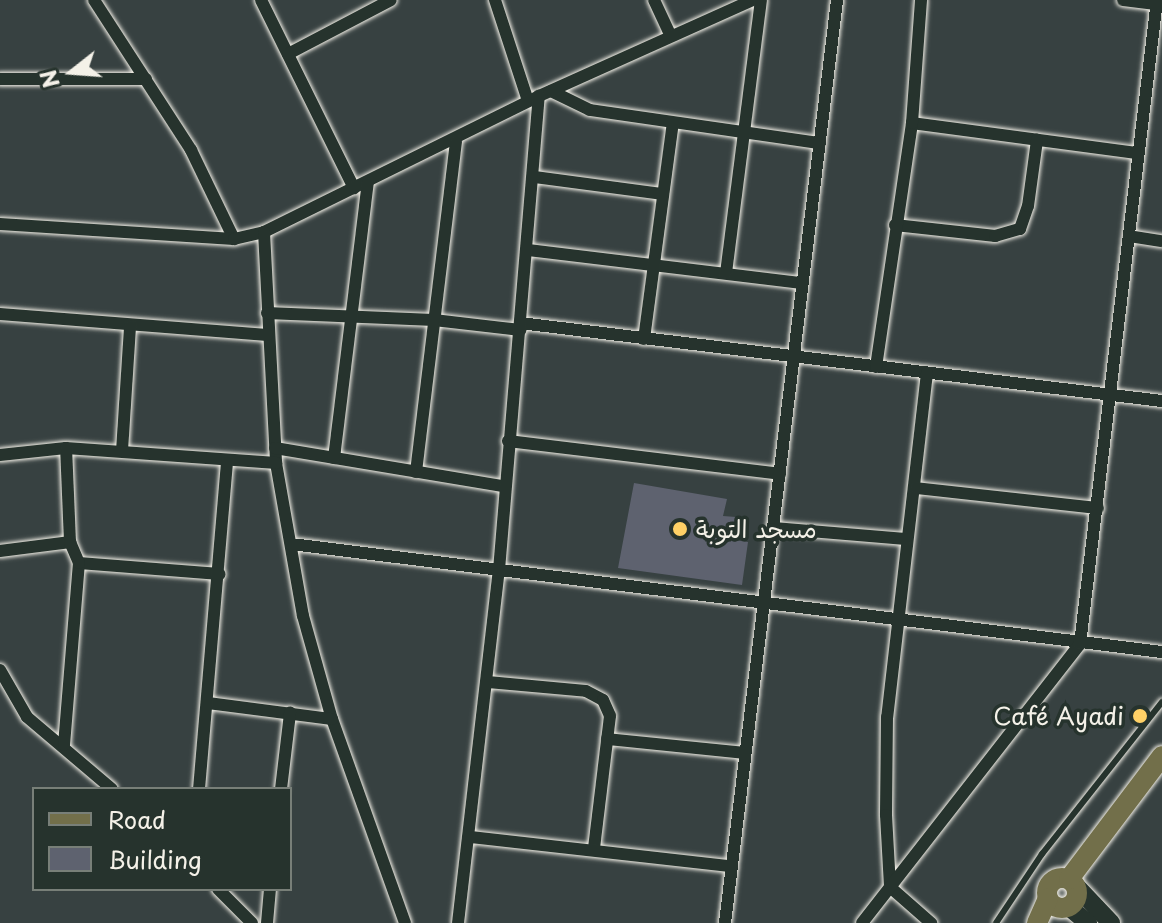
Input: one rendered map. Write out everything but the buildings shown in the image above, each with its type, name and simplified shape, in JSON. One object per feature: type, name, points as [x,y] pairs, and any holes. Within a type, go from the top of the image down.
[{"type":"main road","points":[[1037,923],[1076,900],[1072,882],[1162,756]]},
{"type":"main road","points":[[1058,909],[1054,880],[1072,882],[1111,923]]},
{"type":"main road","points":[[1058,909],[1088,923]]},
{"type":"street","points":[[94,0],[191,150],[234,239]]},
{"type":"street","points":[[261,0],[354,188]]},
{"type":"street","points":[[288,54],[391,0]]},
{"type":"street","points":[[458,923],[499,570],[503,486],[535,177],[539,96],[495,0]]},
{"type":"street","points":[[654,0],[670,34]]},
{"type":"street","points":[[0,224],[234,239],[264,232],[456,141],[539,96],[670,34],[753,0]]},
{"type":"street","points":[[726,273],[761,0]]},
{"type":"street","points":[[725,923],[794,358],[800,283],[837,0]]},
{"type":"street","points":[[876,367],[912,123],[921,0]]},
{"type":"street","points":[[862,923],[1080,644],[1113,395],[1138,153],[1159,3],[1123,0]]},
{"type":"street","points":[[0,79],[146,79]]},
{"type":"street","points":[[539,96],[590,110],[820,143]]},
{"type":"street","points":[[644,339],[673,123]]},
{"type":"street","points":[[912,123],[1138,153]]},
{"type":"street","points":[[895,225],[995,236],[1020,229],[1028,206],[1037,140]]},
{"type":"street","points":[[416,472],[456,141]]},
{"type":"street","points":[[535,177],[663,194]]},
{"type":"street","points":[[334,458],[368,183]]},
{"type":"street","points":[[264,232],[276,463],[303,616],[332,719],[405,923]]},
{"type":"street","points":[[1129,236],[1162,241]]},
{"type":"street","points":[[528,250],[800,283]]},
{"type":"street","points":[[267,313],[434,320],[644,339],[1162,401]]},
{"type":"street","points":[[0,314],[267,335]]},
{"type":"street","points":[[122,451],[130,326]]},
{"type":"street","points":[[927,373],[887,717],[890,887],[931,923]]},
{"type":"street","points":[[508,441],[780,474]]},
{"type":"street","points":[[64,745],[79,563],[70,542],[66,448]]},
{"type":"street","points":[[0,455],[66,448],[276,463]]},
{"type":"street","points":[[275,448],[503,486]]},
{"type":"street","points":[[199,787],[220,574],[227,461]]},
{"type":"street","points":[[916,488],[1098,508]]},
{"type":"street","points":[[774,528],[906,539]]},
{"type":"street","points":[[0,551],[70,542]]},
{"type":"street","points":[[291,544],[1162,652]]},
{"type":"street","points":[[79,563],[220,574]]},
{"type":"street","points":[[0,670],[27,717],[64,745],[110,787]]},
{"type":"street","points":[[488,682],[596,694],[608,707],[594,849]]},
{"type":"street","points":[[208,703],[332,719]]},
{"type":"street","points":[[281,787],[290,713]]},
{"type":"street","points":[[607,739],[744,753]]},
{"type":"street","points":[[470,837],[730,866]]},
{"type":"street","points":[[220,891],[252,923]]},
{"type":"street","points":[[267,923],[270,891]]},
{"type":"lane","points":[[996,923],[1042,854],[1162,702]]},
{"type":"place","name":"مسجد التوبة","points":[[680,529]]},
{"type":"place","name":"Café Ayadi","points":[[1140,716]]}]
